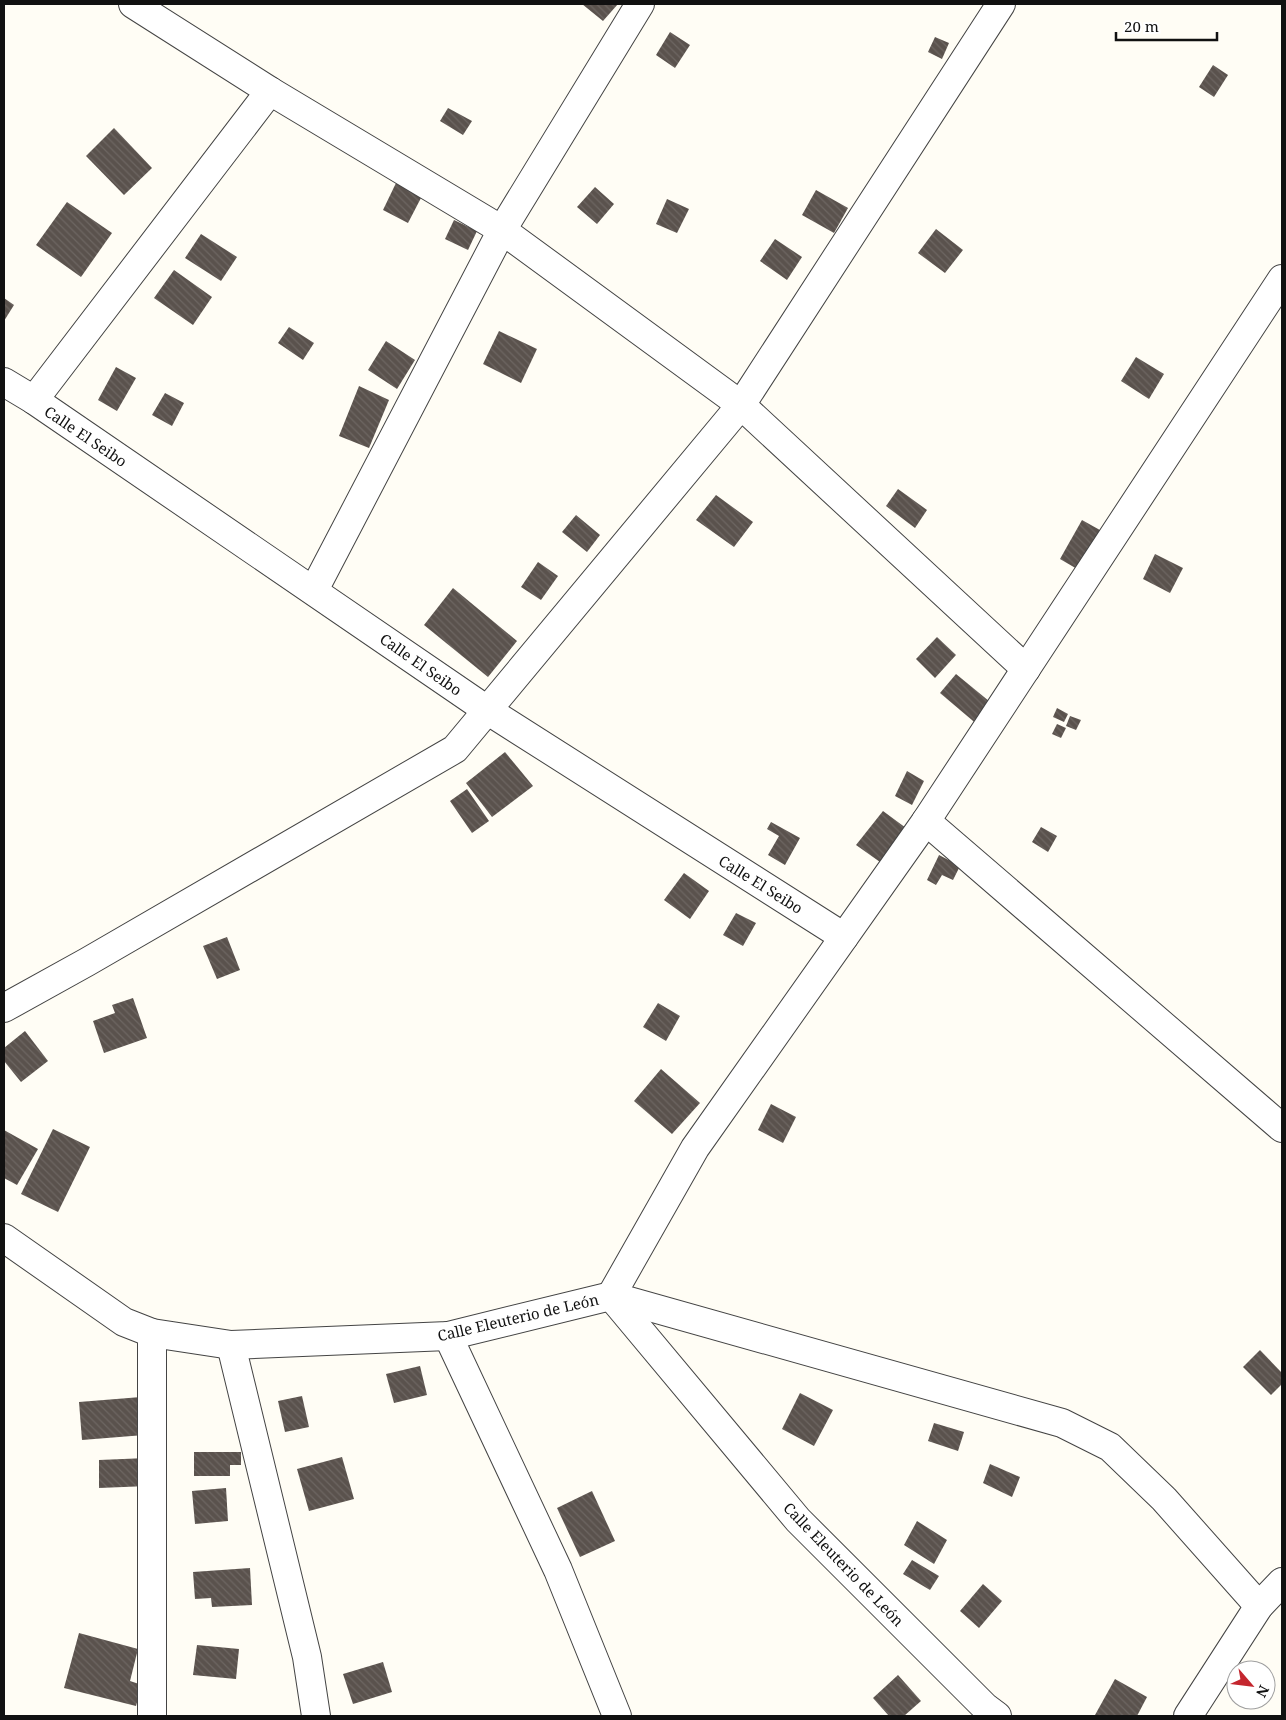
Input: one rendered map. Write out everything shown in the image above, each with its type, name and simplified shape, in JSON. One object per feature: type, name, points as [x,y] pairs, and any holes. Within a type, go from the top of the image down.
[{"type":"street","points":[[133,4],[270,91],[502,230],[742,405],[1026,669]]},
{"type":"street","points":[[314,590],[502,230],[640,4]]},
{"type":"street","points":[[4,1008],[87,962],[455,748],[742,405],[1001,4]]},
{"type":"street","points":[[34,400],[270,91]]},
{"type":"street","points":[[1259,1606],[1164,1499],[1110,1446],[1062,1423],[611,1296],[695,1148],[926,821],[1282,279]]},
{"type":"street","name":"Calle El Seibo","points":[[4,382],[34,400],[314,590],[487,710],[844,937]]},
{"type":"street","points":[[926,821],[1282,1128]]},
{"type":"street","name":"Calle Eleuterio de León","points":[[4,1238],[124,1322],[152,1333],[231,1344],[448,1336],[611,1296],[798,1520],[985,1707],[997,1716]]},
{"type":"street","points":[[152,1333],[152,1716]]},
{"type":"street","points":[[448,1336],[558,1570],[617,1716]]},
{"type":"street","points":[[231,1344],[307,1657],[316,1716]]},
{"type":"street","points":[[1188,1716],[1259,1606],[1282,1582]]},
{"type":"building","points":[[582,4],[618,4],[603,21]]},
{"type":"building","points":[[670,32],[690,45],[675,68],[656,55]]},
{"type":"building","points":[[935,37],[949,43],[942,59],[928,52]]},
{"type":"building","points":[[1213,65],[1228,75],[1214,97],[1199,87]]},
{"type":"building","points":[[448,108],[472,121],[463,135],[440,121]]},
{"type":"building","points":[[114,128],[152,168],[124,195],[86,156]]},
{"type":"building","points":[[396,183],[422,196],[408,223],[383,210]]},
{"type":"building","points":[[595,187],[614,204],[597,224],[577,207]]},
{"type":"building","points":[[816,190],[848,208],[834,233],[802,215]]},
{"type":"building","points":[[667,199],[689,209],[677,233],[656,224]]},
{"type":"building","points":[[67,202],[112,233],[81,277],[36,245]]},
{"type":"building","points":[[454,220],[477,231],[468,250],[445,239]]},
{"type":"building","points":[[936,229],[963,250],[945,273],[918,253]]},
{"type":"building","points":[[201,234],[237,257],[221,281],[185,258]]},
{"type":"building","points":[[775,239],[802,257],[787,280],[760,261]]},
{"type":"building","points":[[174,270],[212,297],[193,325],[154,298]]},
{"type":"building","points":[[4,298],[14,305],[4,321]]},
{"type":"building","points":[[289,327],[314,343],[303,360],[278,343]]},
{"type":"building","points":[[499,331],[537,349],[521,383],[483,364]]},
{"type":"building","points":[[386,341],[415,360],[397,389],[368,370]]},
{"type":"building","points":[[1136,357],[1164,374],[1149,399],[1121,381]]},
{"type":"building","points":[[116,367],[136,378],[117,411],[98,400]]},
{"type":"building","points":[[359,386],[389,400],[369,448],[339,436]]},
{"type":"building","points":[[165,393],[184,403],[172,426],[152,415]]},
{"type":"building","points":[[898,489],[927,510],[915,528],[886,506]]},
{"type":"building","points":[[716,495],[753,522],[734,547],[696,520]]},
{"type":"building","points":[[576,515],[600,535],[587,552],[562,532]]},
{"type":"building","points":[[1082,520],[1107,534],[1084,573],[1060,559]]},
{"type":"building","points":[[1155,554],[1183,568],[1170,593],[1143,579]]},
{"type":"building","points":[[538,562],[558,576],[541,600],[521,587]]},
{"type":"building","points":[[453,588],[517,641],[488,677],[424,625]]},
{"type":"building","points":[[937,637],[956,655],[935,678],[916,659]]},
{"type":"building","points":[[956,674],[995,706],[979,726],[940,693]]},
{"type":"building","points":[[1057,708],[1068,714],[1064,722],[1053,717]]},
{"type":"building","points":[[1070,716],[1081,720],[1076,730],[1066,726]]},
{"type":"building","points":[[1057,724],[1066,728],[1061,738],[1052,734]]},
{"type":"building","points":[[505,752],[533,786],[492,817],[466,783]]},
{"type":"building","points":[[907,771],[924,781],[912,805],[895,796]]},
{"type":"building","points":[[467,789],[489,821],[472,833],[450,801]]},
{"type":"building","points":[[883,811],[906,828],[880,862],[856,845]]},
{"type":"building","points":[[771,822],[800,838],[785,865],[768,855],[779,836],[767,829]]},
{"type":"building","points":[[1041,827],[1057,836],[1048,852],[1032,842]]},
{"type":"building","points":[[939,855],[960,866],[953,880],[942,875],[936,885],[927,880]]},
{"type":"building","points":[[684,873],[709,891],[690,919],[664,900]]},
{"type":"building","points":[[736,913],[756,923],[743,946],[723,935]]},
{"type":"building","points":[[227,937],[240,970],[217,979],[203,946]]},
{"type":"building","points":[[133,998],[147,1038],[104,1053],[93,1021],[115,1013],[112,1005]]},
{"type":"building","points":[[658,1003],[680,1016],[666,1041],[643,1027]]},
{"type":"building","points":[[25,1031],[48,1061],[21,1082],[4,1061],[4,1048]]},
{"type":"building","points":[[661,1069],[700,1103],[672,1134],[634,1101]]},
{"type":"building","points":[[771,1104],[796,1117],[783,1143],[758,1130]]},
{"type":"building","points":[[53,1129],[90,1147],[58,1212],[21,1194]]},
{"type":"building","points":[[4,1130],[38,1149],[17,1185],[4,1178]]},
{"type":"building","points":[[1260,1350],[1282,1373],[1282,1384],[1271,1395],[1243,1367]]},
{"type":"building","points":[[420,1366],[427,1395],[394,1403],[386,1374]]},
{"type":"building","points":[[800,1393],[833,1410],[814,1446],[782,1429]]},
{"type":"building","points":[[302,1396],[309,1427],[285,1432],[278,1401]]},
{"type":"building","points":[[141,1397],[144,1435],[82,1440],[79,1402]]},
{"type":"building","points":[[934,1423],[964,1432],[958,1451],[928,1441]]},
{"type":"building","points":[[194,1452],[241,1452],[241,1465],[230,1465],[230,1476],[194,1476]]},
{"type":"building","points":[[342,1457],[354,1499],[309,1511],[297,1469]]},
{"type":"building","points":[[147,1458],[148,1486],[99,1488],[99,1460]]},
{"type":"building","points":[[990,1464],[1020,1477],[1012,1497],[983,1483]]},
{"type":"building","points":[[226,1488],[228,1521],[195,1524],[192,1491]]},
{"type":"building","points":[[592,1491],[615,1541],[580,1557],[557,1508]]},
{"type":"building","points":[[917,1521],[947,1540],[934,1564],[904,1545]]},
{"type":"building","points":[[912,1560],[939,1576],[930,1590],[903,1574]]},
{"type":"building","points":[[250,1568],[252,1605],[212,1607],[211,1598],[195,1599],[193,1572]]},
{"type":"building","points":[[983,1584],[1002,1601],[979,1628],[960,1611]]},
{"type":"building","points":[[79,1633],[138,1649],[130,1681],[142,1685],[136,1706],[64,1688]]},
{"type":"building","points":[[197,1645],[239,1649],[236,1679],[193,1675]]},
{"type":"building","points":[[383,1662],[392,1692],[353,1704],[343,1674]]},
{"type":"building","points":[[898,1675],[921,1701],[904,1716],[889,1716],[873,1698]]},
{"type":"building","points":[[1115,1679],[1147,1697],[1137,1716],[1095,1715]]}]
